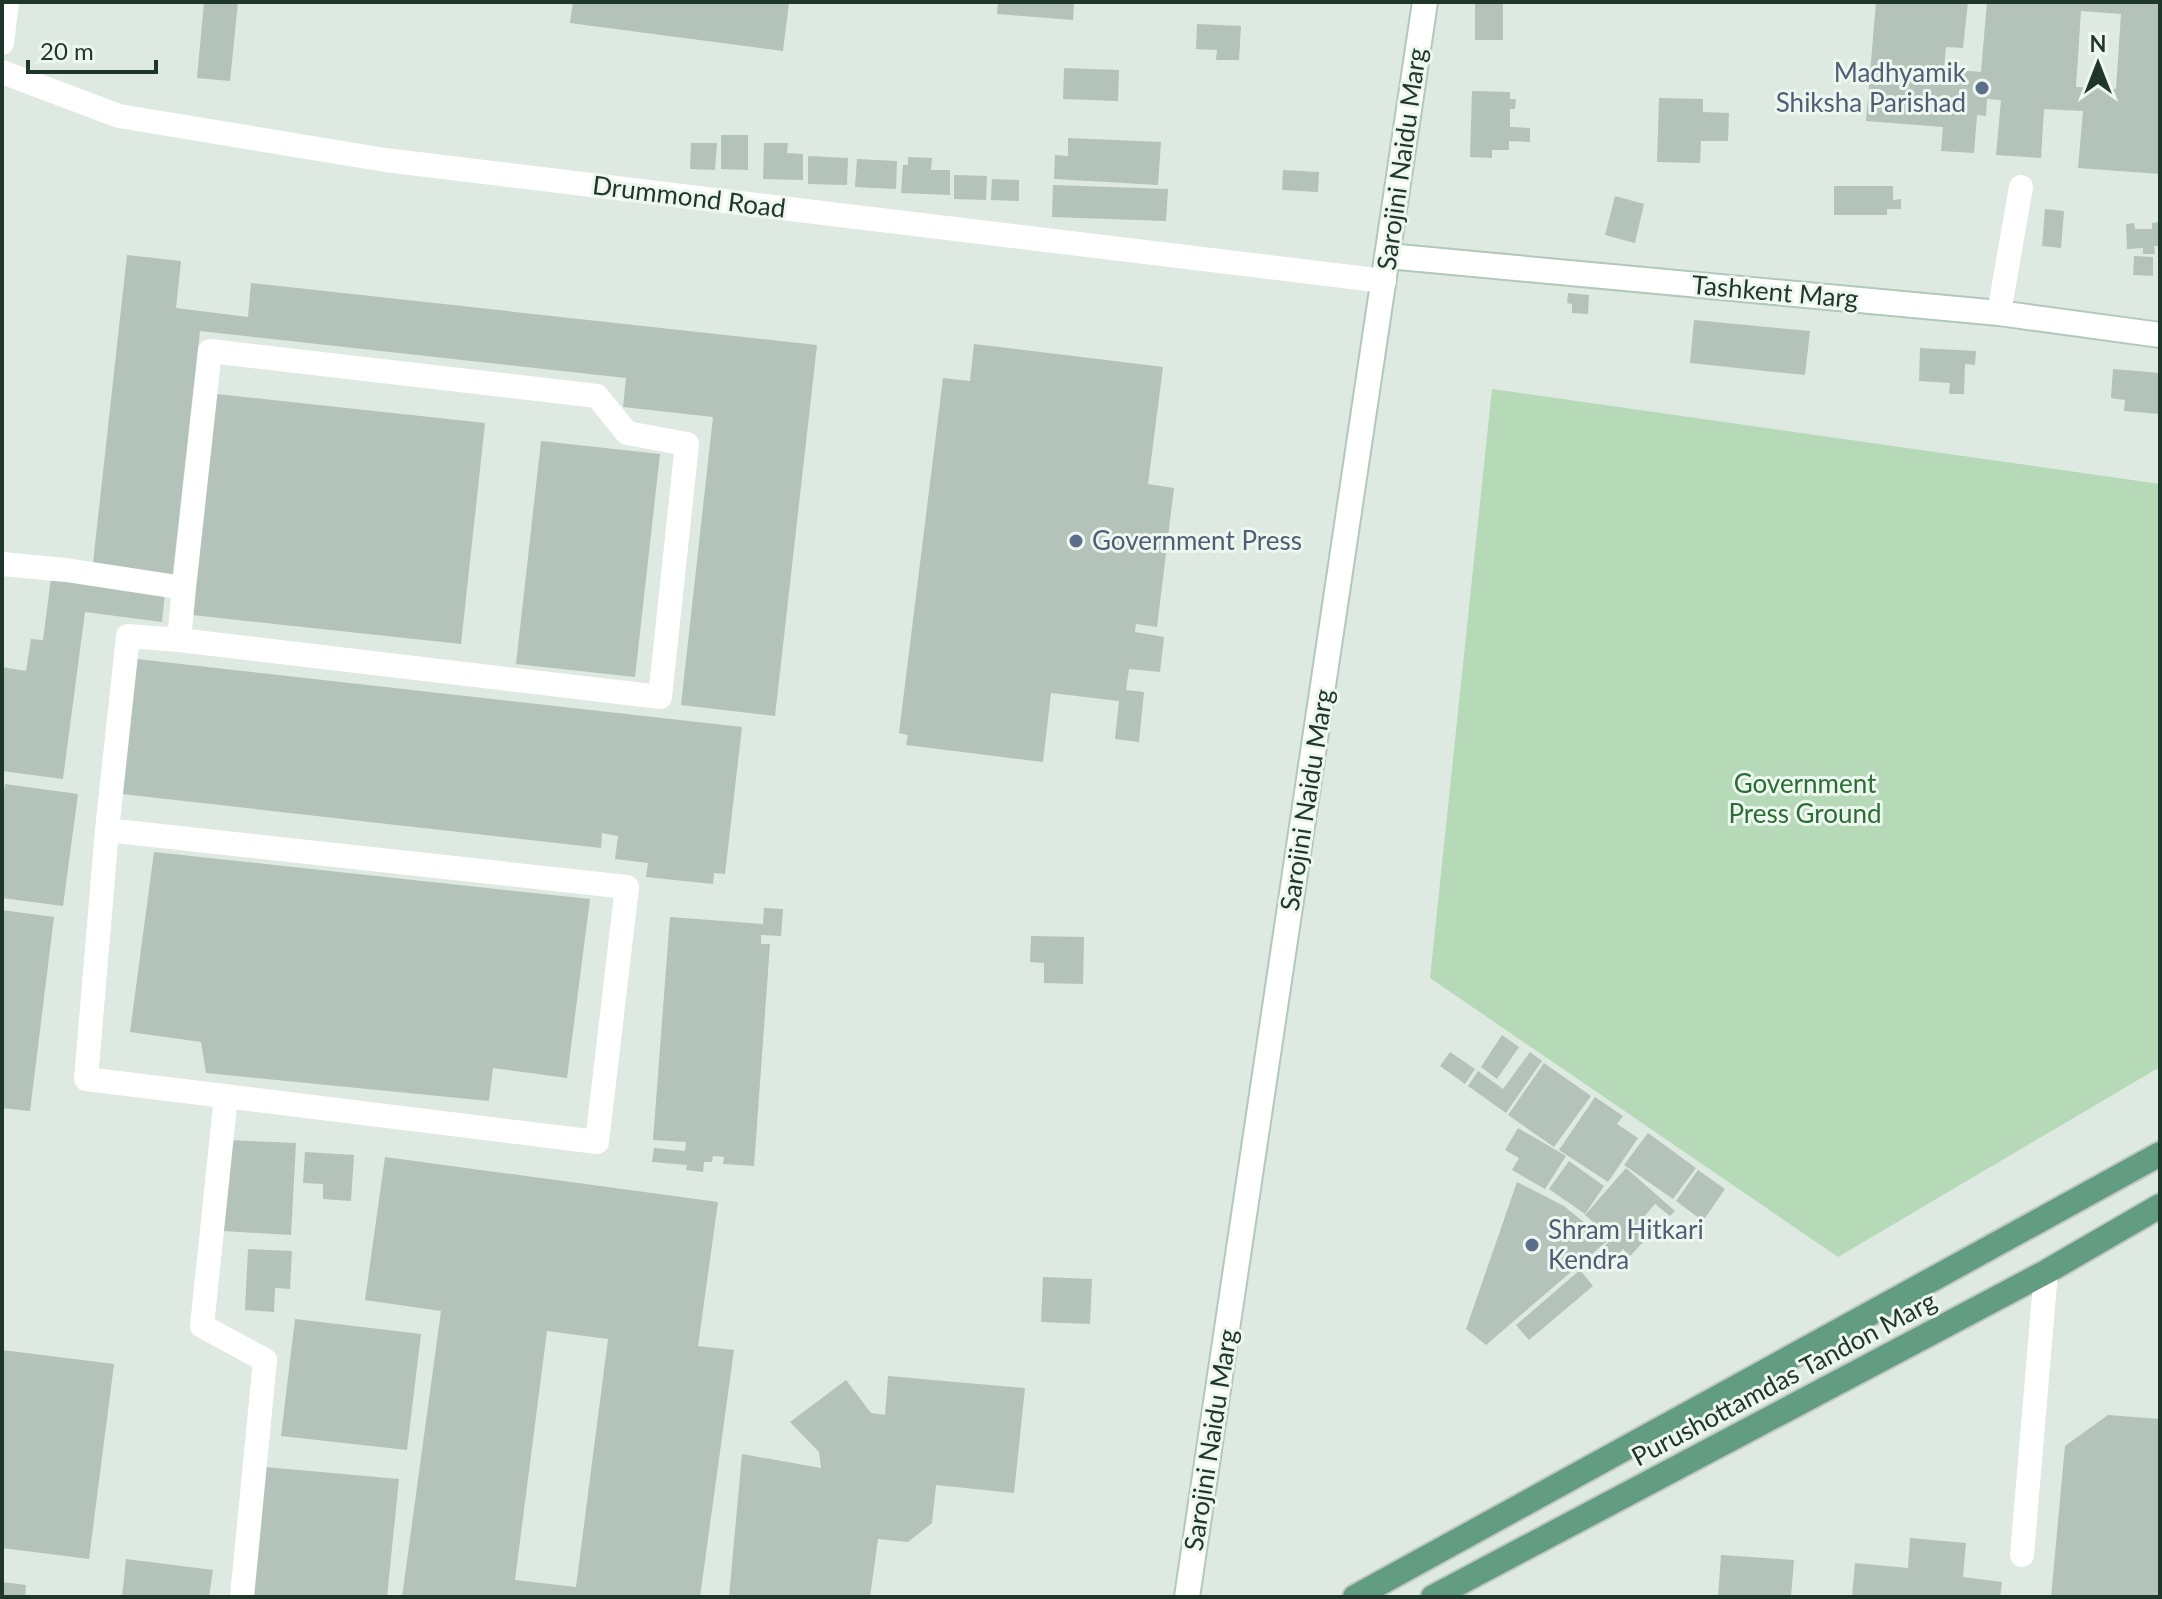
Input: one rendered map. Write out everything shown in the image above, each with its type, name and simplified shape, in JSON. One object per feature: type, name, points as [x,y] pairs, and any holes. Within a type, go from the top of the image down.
[{"type":"main road","points":[[1355,1597],[2160,1154]]},
{"type":"main road","name":"Purushottamdas Tandon Marg","points":[[1433,1597],[2046,1272],[2160,1206]]},
{"type":"street","points":[[2,43],[7,2]]},
{"type":"street","name":"Sarojini Naidu Marg","points":[[1187,1597],[1425,2]]},
{"type":"street","name":"Drummond Road","points":[[2,72],[119,116],[385,160],[1386,268]]},
{"type":"street","points":[[1999,313],[2021,187]]},
{"type":"street","name":"Tashkent Marg","points":[[1386,268],[1999,313],[2160,335]]},
{"type":"street","points":[[107,830],[627,887],[597,1142],[86,1079],[107,830],[128,636],[660,697],[687,444],[627,433],[597,396],[210,351],[179,640]]},
{"type":"street","points":[[2,564],[66,570],[184,588]]},
{"type":"street","points":[[226,1096],[202,1326],[265,1360],[242,1597]]},
{"type":"street","points":[[2022,1555],[2046,1272]]},
{"type":"green space","name":"Government Press Ground","points":[[1492,389],[2160,484],[2160,1067],[1838,1257],[1430,978]]},
{"type":"building","points":[[204,2],[238,2],[230,81],[197,78]]},
{"type":"building","points":[[573,2],[789,2],[783,51],[570,23]]},
{"type":"building","points":[[998,2],[1074,2],[1073,20],[997,14]]},
{"type":"building","points":[[1475,2],[1503,2],[1503,40],[1475,40]]},
{"type":"building","name":"Madhyamik Shiksha Parishad","points":[[1876,2],[1968,2],[1963,48],[1946,47],[1944,69],[1981,72],[1987,2],[2160,2],[2160,174],[2078,168],[2083,111],[2044,109],[2041,158],[1996,155],[2001,100],[1987,99],[1986,116],[1977,115],[1974,153],[1941,151],[1943,127],[1866,121]],"holes":[[[2081,11],[2121,14],[2116,89],[2076,87]]]},
{"type":"building","points":[[1197,24],[1241,26],[1239,60],[1216,60],[1217,50],[1196,49]]},
{"type":"building","points":[[1064,68],[1119,70],[1118,101],[1063,99]]},
{"type":"building","points":[[1472,91],[1510,92],[1510,99],[1516,99],[1515,109],[1510,109],[1510,127],[1530,128],[1530,142],[1509,141],[1509,150],[1492,150],[1492,158],[1470,157]]},
{"type":"building","points":[[1659,98],[1703,99],[1703,112],[1729,113],[1728,141],[1701,141],[1700,163],[1657,162]]},
{"type":"building","points":[[721,135],[748,135],[748,170],[721,169]]},
{"type":"building","points":[[1068,138],[1161,142],[1158,185],[1054,179],[1055,155],[1068,156]]},
{"type":"building","points":[[691,143],[717,143],[715,170],[690,169]]},
{"type":"building","points":[[764,143],[788,143],[787,153],[803,154],[803,180],[763,179]]},
{"type":"building","points":[[808,156],[848,158],[847,185],[808,184]]},
{"type":"building","points":[[908,157],[932,158],[931,170],[950,170],[950,195],[901,193],[903,165],[908,165]]},
{"type":"building","points":[[857,159],[897,161],[896,189],[855,187]]},
{"type":"building","points":[[1283,170],[1319,172],[1318,192],[1282,190]]},
{"type":"building","points":[[954,175],[987,176],[986,200],[954,199]]},
{"type":"building","points":[[992,179],[1019,180],[1019,201],[991,200]]},
{"type":"building","points":[[1053,185],[1168,189],[1166,221],[1052,217]]},
{"type":"building","points":[[1834,186],[1893,186],[1893,200],[1901,199],[1901,209],[1887,209],[1887,215],[1834,215]]},
{"type":"building","points":[[1615,196],[1644,204],[1635,243],[1605,235]]},
{"type":"building","points":[[2045,209],[2064,211],[2061,248],[2042,246]]},
{"type":"building","points":[[2160,222],[2160,246],[2154,246],[2155,254],[2143,254],[2143,248],[2127,249],[2126,224],[2134,223],[2135,229],[2152,229],[2152,223]]},
{"type":"building","points":[[127,255],[181,261],[176,308],[248,317],[251,283],[817,345],[775,716],[681,705],[713,417],[623,407],[626,378],[200,331],[172,581],[92,572]]},
{"type":"building","points":[[2134,256],[2153,257],[2153,276],[2133,275]]},
{"type":"building","points":[[1568,293],[1589,295],[1588,314],[1572,313],[1572,304],[1567,303]]},
{"type":"building","points":[[1694,320],[1810,331],[1805,375],[1690,363]]},
{"type":"building","points":[[974,344],[1163,367],[1148,484],[1174,488],[1157,627],[1136,624],[1135,632],[1164,637],[1160,672],[1129,669],[1126,690],[1144,692],[1139,742],[1115,739],[1119,701],[1051,693],[1043,762],[906,745],[908,735],[899,733],[943,378],[970,381]]},
{"type":"building","points":[[1920,348],[1976,351],[1975,365],[1965,364],[1964,394],[1949,394],[1950,383],[1919,381]]},
{"type":"building","points":[[2113,369],[2160,373],[2160,414],[2124,411],[2125,400],[2111,398]]},
{"type":"building","points":[[216,394],[485,423],[461,644],[192,615]]},
{"type":"building","points":[[541,441],[660,454],[635,677],[516,664]]},
{"type":"building","points":[[51,578],[165,592],[162,622],[85,612],[63,779],[2,771],[2,667],[26,671],[31,639],[43,640]]},
{"type":"building","points":[[137,659],[742,727],[725,874],[714,873],[713,884],[646,877],[648,863],[615,859],[618,836],[602,833],[601,848],[122,794]]},
{"type":"building","points":[[5,784],[78,794],[63,906],[2,898],[2,803]]},
{"type":"building","points":[[154,852],[590,899],[567,1078],[493,1068],[489,1101],[206,1073],[201,1042],[130,1032]]},
{"type":"building","points":[[764,908],[783,909],[781,936],[761,935],[761,944],[770,944],[754,1166],[723,1164],[724,1157],[713,1156],[712,1162],[704,1162],[703,1172],[686,1170],[687,1165],[652,1162],[654,1148],[685,1151],[686,1142],[653,1140],[670,917],[763,924]]},
{"type":"building","points":[[2,910],[54,917],[30,1111],[2,1108]]},
{"type":"building","points":[[1031,936],[1084,937],[1083,984],[1044,983],[1044,963],[1030,962]]},
{"type":"building","points":[[1502,1035],[1519,1047],[1497,1079],[1481,1067]]},
{"type":"building","points":[[1450,1052],[1475,1069],[1465,1084],[1440,1066]]},
{"type":"building","points":[[1530,1052],[1542,1061],[1506,1113],[1468,1086],[1478,1071],[1503,1089]]},
{"type":"building","points":[[1544,1063],[1591,1096],[1554,1147],[1508,1115]]},
{"type":"building","points":[[1595,1097],[1623,1116],[1617,1124],[1638,1138],[1608,1182],[1559,1150]]},
{"type":"building","points":[[1518,1128],[1566,1156],[1545,1189],[1512,1170],[1519,1158],[1505,1150]]},
{"type":"building","points":[[1648,1133],[1696,1168],[1673,1199],[1624,1165]]},
{"type":"building","points":[[228,1140],[296,1143],[291,1235],[223,1231]]},
{"type":"building","points":[[305,1152],[354,1155],[351,1201],[323,1199],[323,1184],[303,1183]]},
{"type":"building","points":[[385,1157],[718,1202],[698,1346],[734,1350],[700,1597],[402,1597],[441,1311],[365,1300]],"holes":[[[547,1331],[608,1339],[576,1587],[515,1580]]]},
{"type":"building","points":[[1569,1161],[1604,1186],[1585,1214],[1549,1189]]},
{"type":"building","points":[[1626,1168],[1675,1211],[1670,1216],[1655,1204],[1635,1227],[1647,1238],[1630,1256],[1623,1249],[1603,1271],[1592,1261],[1612,1238],[1585,1215]]},
{"type":"building","points":[[1698,1170],[1725,1189],[1703,1221],[1676,1201]]},
{"type":"building","points":[[1517,1182],[1564,1206],[1607,1241],[1486,1345],[1466,1329]]},
{"type":"building","points":[[248,1249],[292,1251],[290,1289],[275,1288],[274,1312],[245,1310]]},
{"type":"building","points":[[1580,1270],[1593,1286],[1529,1340],[1516,1325]]},
{"type":"building","points":[[1043,1277],[1092,1279],[1090,1324],[1041,1322]]},
{"type":"building","points":[[295,1319],[421,1334],[407,1450],[281,1436]]},
{"type":"building","points":[[2,1350],[114,1364],[89,1559],[2,1548]]},
{"type":"building","points":[[888,1376],[1025,1388],[1014,1493],[936,1485],[932,1523],[908,1542],[878,1539],[870,1597],[729,1597],[742,1454],[821,1468],[819,1452],[790,1422],[846,1380],[871,1413],[885,1415]]},
{"type":"building","points":[[2108,1415],[2160,1419],[2160,1597],[2051,1597],[2065,1446]]},
{"type":"building","points":[[265,1467],[399,1479],[387,1597],[251,1597]]},
{"type":"building","points":[[1910,1538],[1966,1543],[1963,1577],[2002,1582],[2000,1597],[1852,1597],[1855,1563],[1908,1568]]},
{"type":"building","points":[[1721,1555],[1794,1560],[1791,1597],[1718,1597]]},
{"type":"building","points":[[126,1559],[213,1570],[209,1597],[122,1597]]},
{"type":"building","points":[[2,1582],[26,1585],[25,1597],[2,1597]]},
{"type":"place","name":"Madhyamik Shiksha Parishad","points":[[1982,88]]},
{"type":"place","name":"Government Press","points":[[1076,541]]},
{"type":"place","name":"Shram Hitkari Kendra","points":[[1532,1245]]}]
